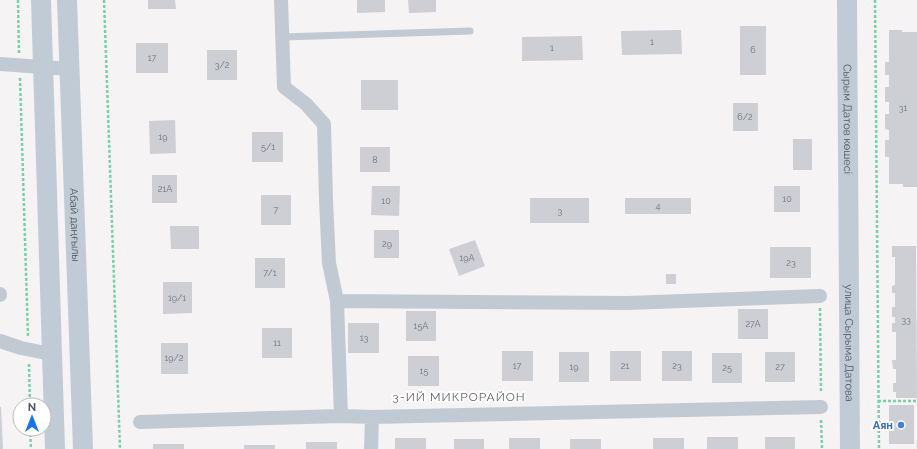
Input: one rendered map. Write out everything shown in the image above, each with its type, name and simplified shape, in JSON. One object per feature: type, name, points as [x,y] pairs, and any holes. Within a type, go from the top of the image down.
[{"type":"street","points":[[41,0],[55,449]]},
{"type":"street","name":"Абай даңғылы","points":[[68,0],[83,449]]},
{"type":"street","points":[[281,0],[284,87],[306,104],[324,124],[326,200],[330,263],[337,301],[341,416]]},
{"type":"street","name":"Сырым Датов көшесі","points":[[847,0],[848,237]]},
{"type":"street","points":[[0,64],[70,69]]},
{"type":"street","name":"улица Сырыма Датова","points":[[848,237],[850,449]]},
{"type":"street","points":[[337,301],[628,303],[820,296]]},
{"type":"street","points":[[0,342],[28,350],[52,354]]},
{"type":"street","points":[[140,422],[341,416],[372,417],[821,407]]},
{"type":"street","points":[[371,449],[372,417]]},
{"type":"lane","points":[[283,37],[470,31]]},
{"type":"path","points":[[18,0],[30,397]]},
{"type":"path","points":[[104,0],[120,449]]},
{"type":"path","points":[[875,0],[879,449]]},
{"type":"path","points":[[820,296],[822,449]]},
{"type":"path","points":[[878,401],[917,401]]},
{"type":"path","points":[[878,422],[889,423]]},
{"type":"path","points":[[30,437],[31,449]]},
{"type":"building","points":[[148,0],[175,0],[176,9],[148,9]]},
{"type":"building","points":[[357,0],[385,0],[385,12],[357,13]]},
{"type":"building","points":[[408,0],[436,0],[436,12],[409,13]]},
{"type":"building","points":[[740,26],[766,26],[766,75],[740,75]]},
{"type":"building","points":[[681,30],[682,54],[622,55],[621,31]]},
{"type":"building","points":[[889,30],[917,32],[917,187],[903,187],[903,184],[889,184],[889,157],[885,157],[885,140],[889,140],[889,130],[885,129],[885,114],[889,114],[889,102],[885,102],[885,87],[889,87],[889,75],[885,75],[885,62],[889,62]]},
{"type":"building","points":[[582,36],[583,60],[522,61],[522,37]]},
{"type":"building","points":[[136,43],[168,43],[168,73],[136,73]]},
{"type":"building","points":[[207,50],[237,50],[237,80],[207,80]]},
{"type":"building","points":[[361,80],[398,80],[398,110],[361,110]]},
{"type":"building","points":[[733,103],[758,103],[758,131],[733,131]]},
{"type":"building","points":[[175,120],[176,153],[150,154],[149,121]]},
{"type":"building","points":[[252,132],[283,132],[283,162],[252,162]]},
{"type":"building","points":[[793,139],[812,139],[812,170],[793,170]]},
{"type":"building","points":[[360,147],[390,147],[390,172],[360,172]]},
{"type":"building","points":[[152,175],[177,175],[177,203],[152,203]]},
{"type":"building","points":[[372,186],[400,186],[399,216],[371,215]]},
{"type":"building","points":[[774,186],[800,186],[800,212],[774,212]]},
{"type":"building","points":[[261,195],[291,195],[291,225],[261,225]]},
{"type":"building","points":[[530,198],[589,198],[589,223],[530,223]]},
{"type":"building","points":[[625,198],[691,198],[691,214],[625,214]]},
{"type":"building","points":[[170,226],[199,226],[199,249],[171,249]]},
{"type":"building","points":[[374,230],[399,230],[399,258],[374,258]]},
{"type":"building","points":[[475,240],[485,266],[459,276],[449,249]]},
{"type":"building","points":[[892,246],[916,246],[917,398],[896,398],[896,392],[893,392],[893,383],[896,383],[896,369],[893,369],[892,360],[896,360],[896,332],[892,332],[892,323],[895,323],[895,317],[892,317],[892,307],[895,307],[895,293],[892,293],[892,286],[895,285],[895,257],[892,257]]},
{"type":"building","points":[[770,247],[811,247],[811,278],[770,278]]},
{"type":"building","points":[[255,258],[285,258],[285,288],[255,288]]},
{"type":"building","points":[[666,274],[676,274],[676,284],[666,284]]},
{"type":"building","points":[[163,282],[192,282],[192,313],[163,314]]},
{"type":"building","points":[[738,309],[768,309],[768,339],[738,339]]},
{"type":"building","points":[[406,311],[436,311],[436,341],[406,341]]},
{"type":"building","points":[[348,323],[379,323],[379,353],[348,353]]},
{"type":"building","points":[[262,328],[292,328],[292,358],[262,358]]},
{"type":"building","points":[[161,343],[188,343],[188,374],[161,374]]},
{"type":"building","points":[[502,351],[533,351],[533,381],[502,381]]},
{"type":"building","points":[[610,351],[641,351],[641,381],[610,381]]},
{"type":"building","points":[[662,351],[692,351],[692,381],[662,381]]},
{"type":"building","points":[[559,352],[589,352],[589,382],[559,382]]},
{"type":"building","points":[[765,352],[795,352],[795,382],[765,382]]},
{"type":"building","points":[[712,353],[742,353],[742,383],[712,383]]},
{"type":"building","points":[[408,356],[439,356],[439,386],[408,386]]},
{"type":"building","points":[[889,405],[914,405],[914,444],[889,444]]},
{"type":"building","points":[[1,407],[3,449],[0,449]]},
{"type":"building","points":[[707,437],[738,437],[738,449],[707,449]]},
{"type":"building","points":[[765,437],[795,437],[795,449],[765,449]]},
{"type":"building","points":[[395,438],[426,438],[426,449],[395,449]]},
{"type":"building","points":[[509,438],[540,438],[540,449],[509,449]]},
{"type":"building","points":[[653,438],[684,438],[684,449],[653,449]]},
{"type":"building","points":[[454,439],[484,439],[484,449],[454,449]]},
{"type":"building","points":[[570,439],[601,439],[601,449],[570,449]]},
{"type":"building","points":[[306,442],[337,442],[337,449],[306,449]]},
{"type":"building","points":[[153,444],[184,444],[184,449],[153,449]]},
{"type":"building","points":[[244,445],[275,445],[275,449],[244,449]]},
{"type":"place","name":"Аян","points":[[901,425]]},
{"type":"district","name":"3-ИЙ МИКРОРАЙОН","points":[[459,397]]}]
